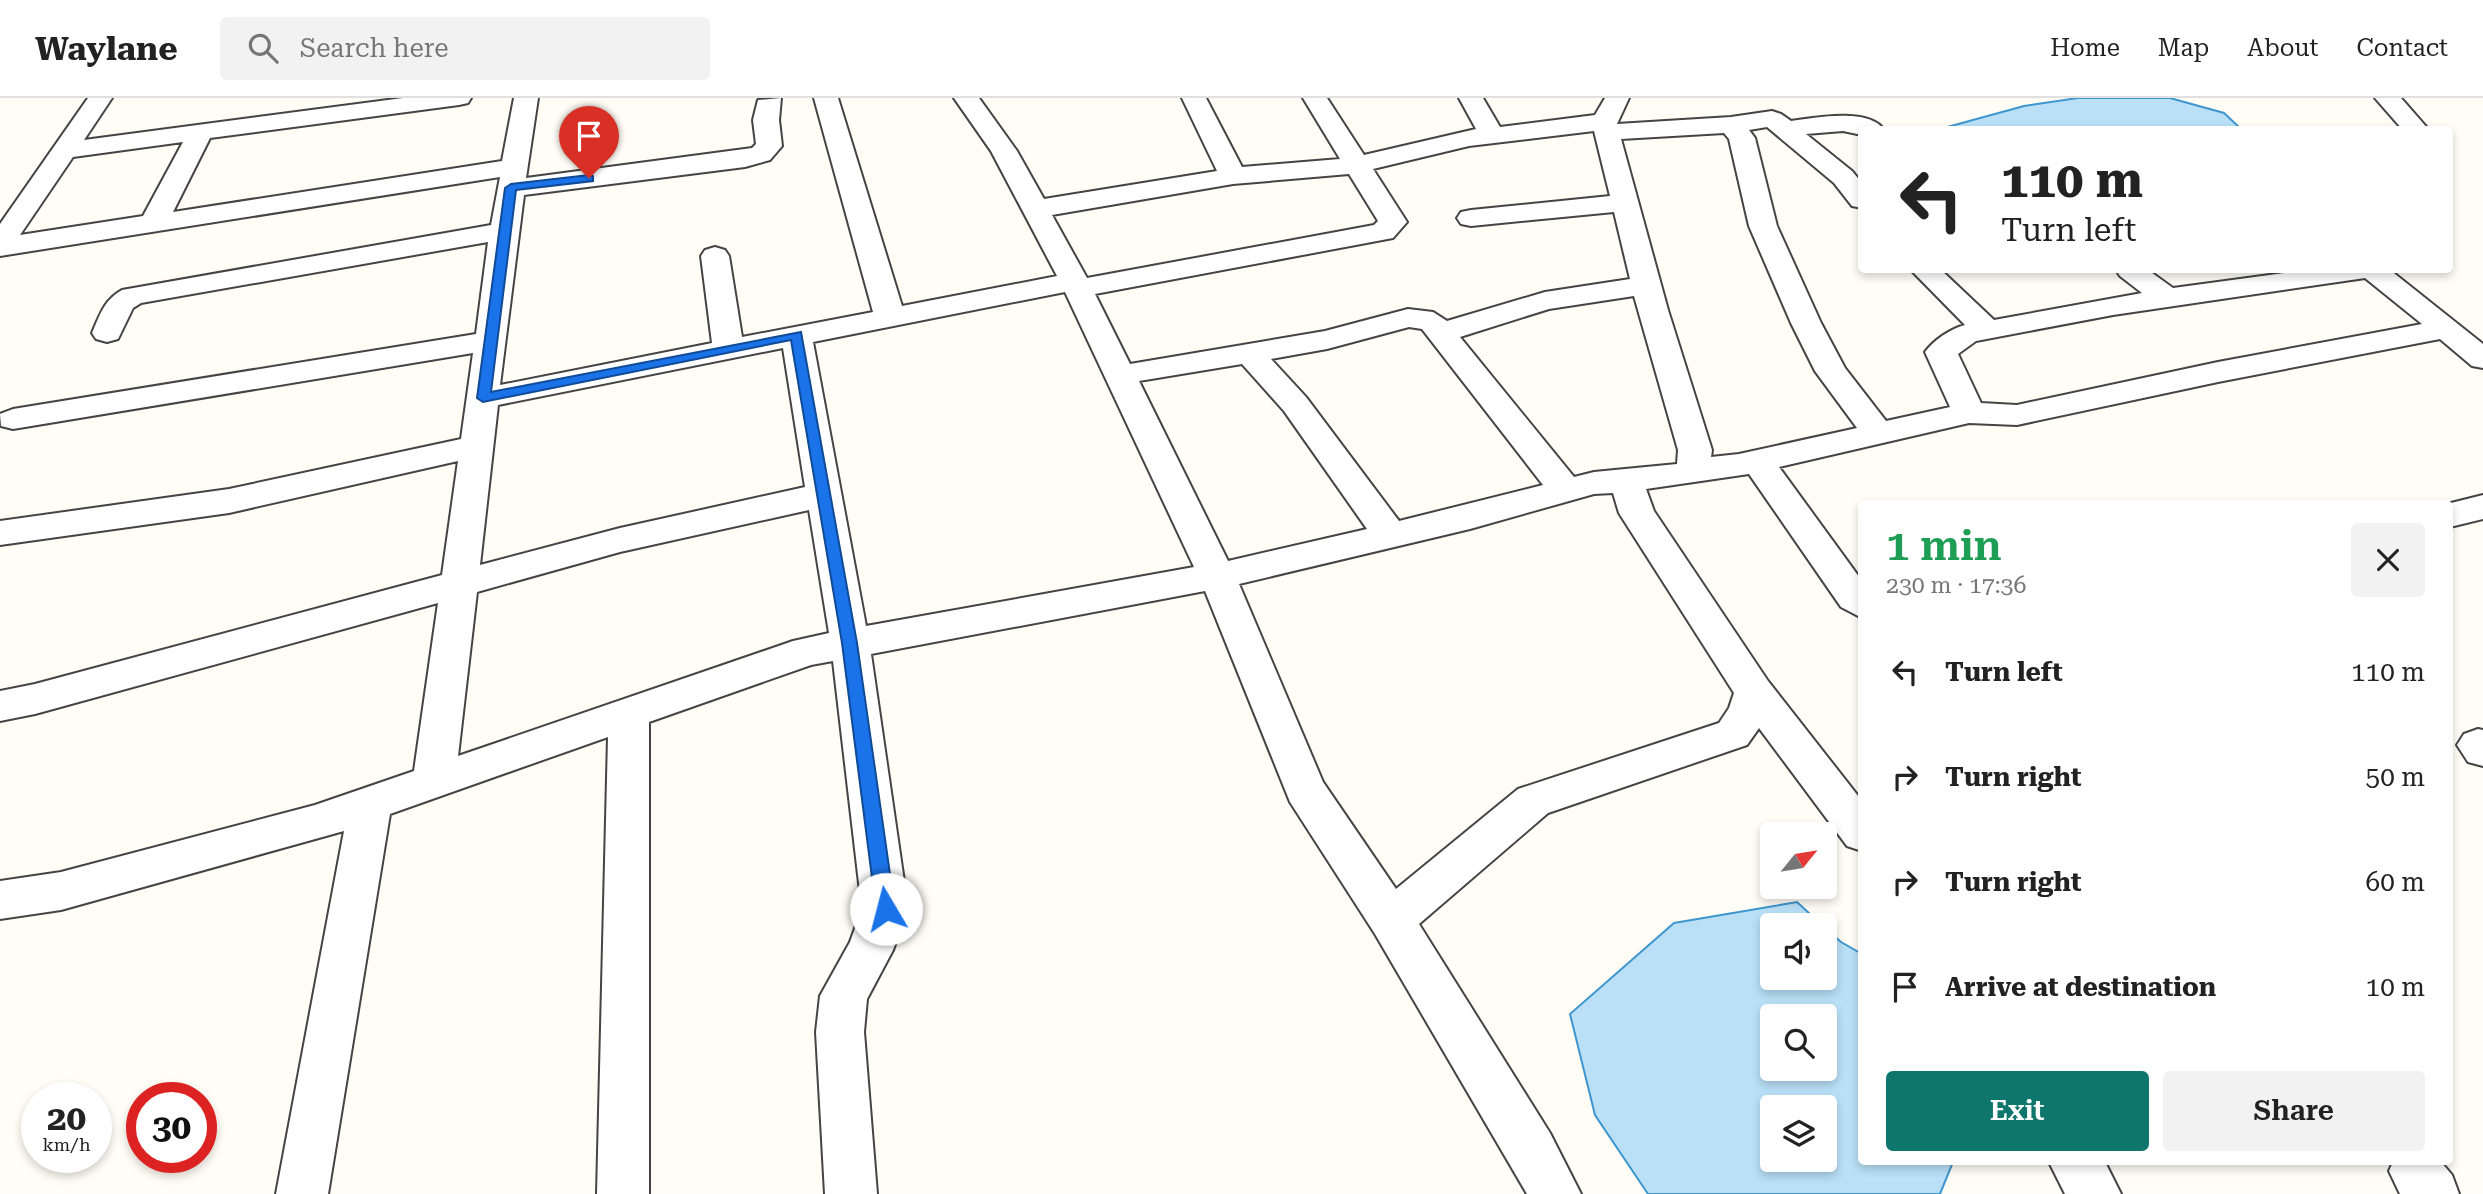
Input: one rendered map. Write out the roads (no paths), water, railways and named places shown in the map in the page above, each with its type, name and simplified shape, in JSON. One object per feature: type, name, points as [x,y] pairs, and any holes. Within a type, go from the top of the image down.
[{"type":"street","points":[[0,246],[100,98]]},
{"type":"street","points":[[65,150],[459,98]]},
{"type":"street","points":[[434,782],[504,231],[526,98]]},
{"type":"street","points":[[826,98],[890,317]]},
{"type":"street","points":[[966,98],[1004,151],[1076,284],[1217,576],[1305,790],[1391,920],[1532,1151],[1555,1194]]},
{"type":"street","points":[[1194,98],[1233,176]]},
{"type":"street","points":[[483,398],[890,317],[1384,232],[1393,222],[1315,98]]},
{"type":"street","points":[[1471,98],[1492,135]]},
{"type":"street","points":[[2387,98],[2413,126]]},
{"type":"street","points":[[0,246],[154,222],[513,177],[745,159],[761,154],[769,146],[766,120],[774,99]]},
{"type":"street","points":[[1035,209],[1233,176],[1356,165],[1469,138],[1609,117],[1731,125],[1781,116],[1826,124],[1868,126]]},
{"type":"street","points":[[1781,116],[1858,195]]},
{"type":"street","points":[[1609,117],[1625,203],[1646,285],[1695,450],[1693,470]]},
{"type":"street","points":[[1731,125],[1742,138],[1763,226],[1806,323],[1830,371],[1878,433]]},
{"type":"street","points":[[154,222],[201,132]]},
{"type":"street","points":[[1471,218],[1625,203]]},
{"type":"street","points":[[107,333],[120,303],[132,296],[504,231]]},
{"type":"street","points":[[715,256],[728,349]]},
{"type":"street","points":[[1928,273],[1987,330]]},
{"type":"street","points":[[2134,273],[2167,298]]},
{"type":"street","points":[[1969,413],[1941,352],[1966,334],[2167,298],[2343,273]]},
{"type":"street","points":[[2377,273],[2483,359]]},
{"type":"street","points":[[1441,332],[1545,302],[1646,285]]},
{"type":"street","points":[[1120,375],[1327,340],[1408,318],[1422,318],[1433,323],[1441,332],[1566,491]]},
{"type":"street","points":[[0,900],[61,891],[315,823],[807,651],[1217,576],[1391,536],[1594,483],[1679,475],[1693,470],[1757,461],[1969,413],[2017,415],[2218,372],[2446,329]]},
{"type":"street","points":[[796,335],[849,643],[886,909],[870,950],[844,996],[840,1032],[851,1194]]},
{"type":"street","points":[[13,419],[491,341]]},
{"type":"street","points":[[1250,354],[1289,397],[1391,536]]},
{"type":"street","points":[[0,533],[229,501],[477,446]]},
{"type":"street","points":[[1757,461],[1858,601]]},
{"type":"street","points":[[1626,481],[1637,513],[1754,692],[1858,828]]},
{"type":"street","points":[[0,706],[35,699],[620,540],[824,495]]},
{"type":"street","points":[[2453,514],[2483,507]]},
{"type":"street","points":[[1391,920],[1533,801],[1733,734],[1747,713],[1754,692]]},
{"type":"street","points":[[623,1194],[629,713]]},
{"type":"street","points":[[302,1194],[370,804]]},
{"type":"street","points":[[2078,1165],[2095,1194]]},
{"type":"water","points":[[2078,98],[2170,98],[2224,113],[2238,126],[1951,126],[2024,106]]},
{"type":"water","points":[[1797,902],[1809,913],[1760,913],[1760,990],[1837,990],[1837,938],[1858,952],[1858,1165],[1952,1165],[1940,1194],[1648,1194],[1595,1115],[1570,1014],[1674,923]]}]
